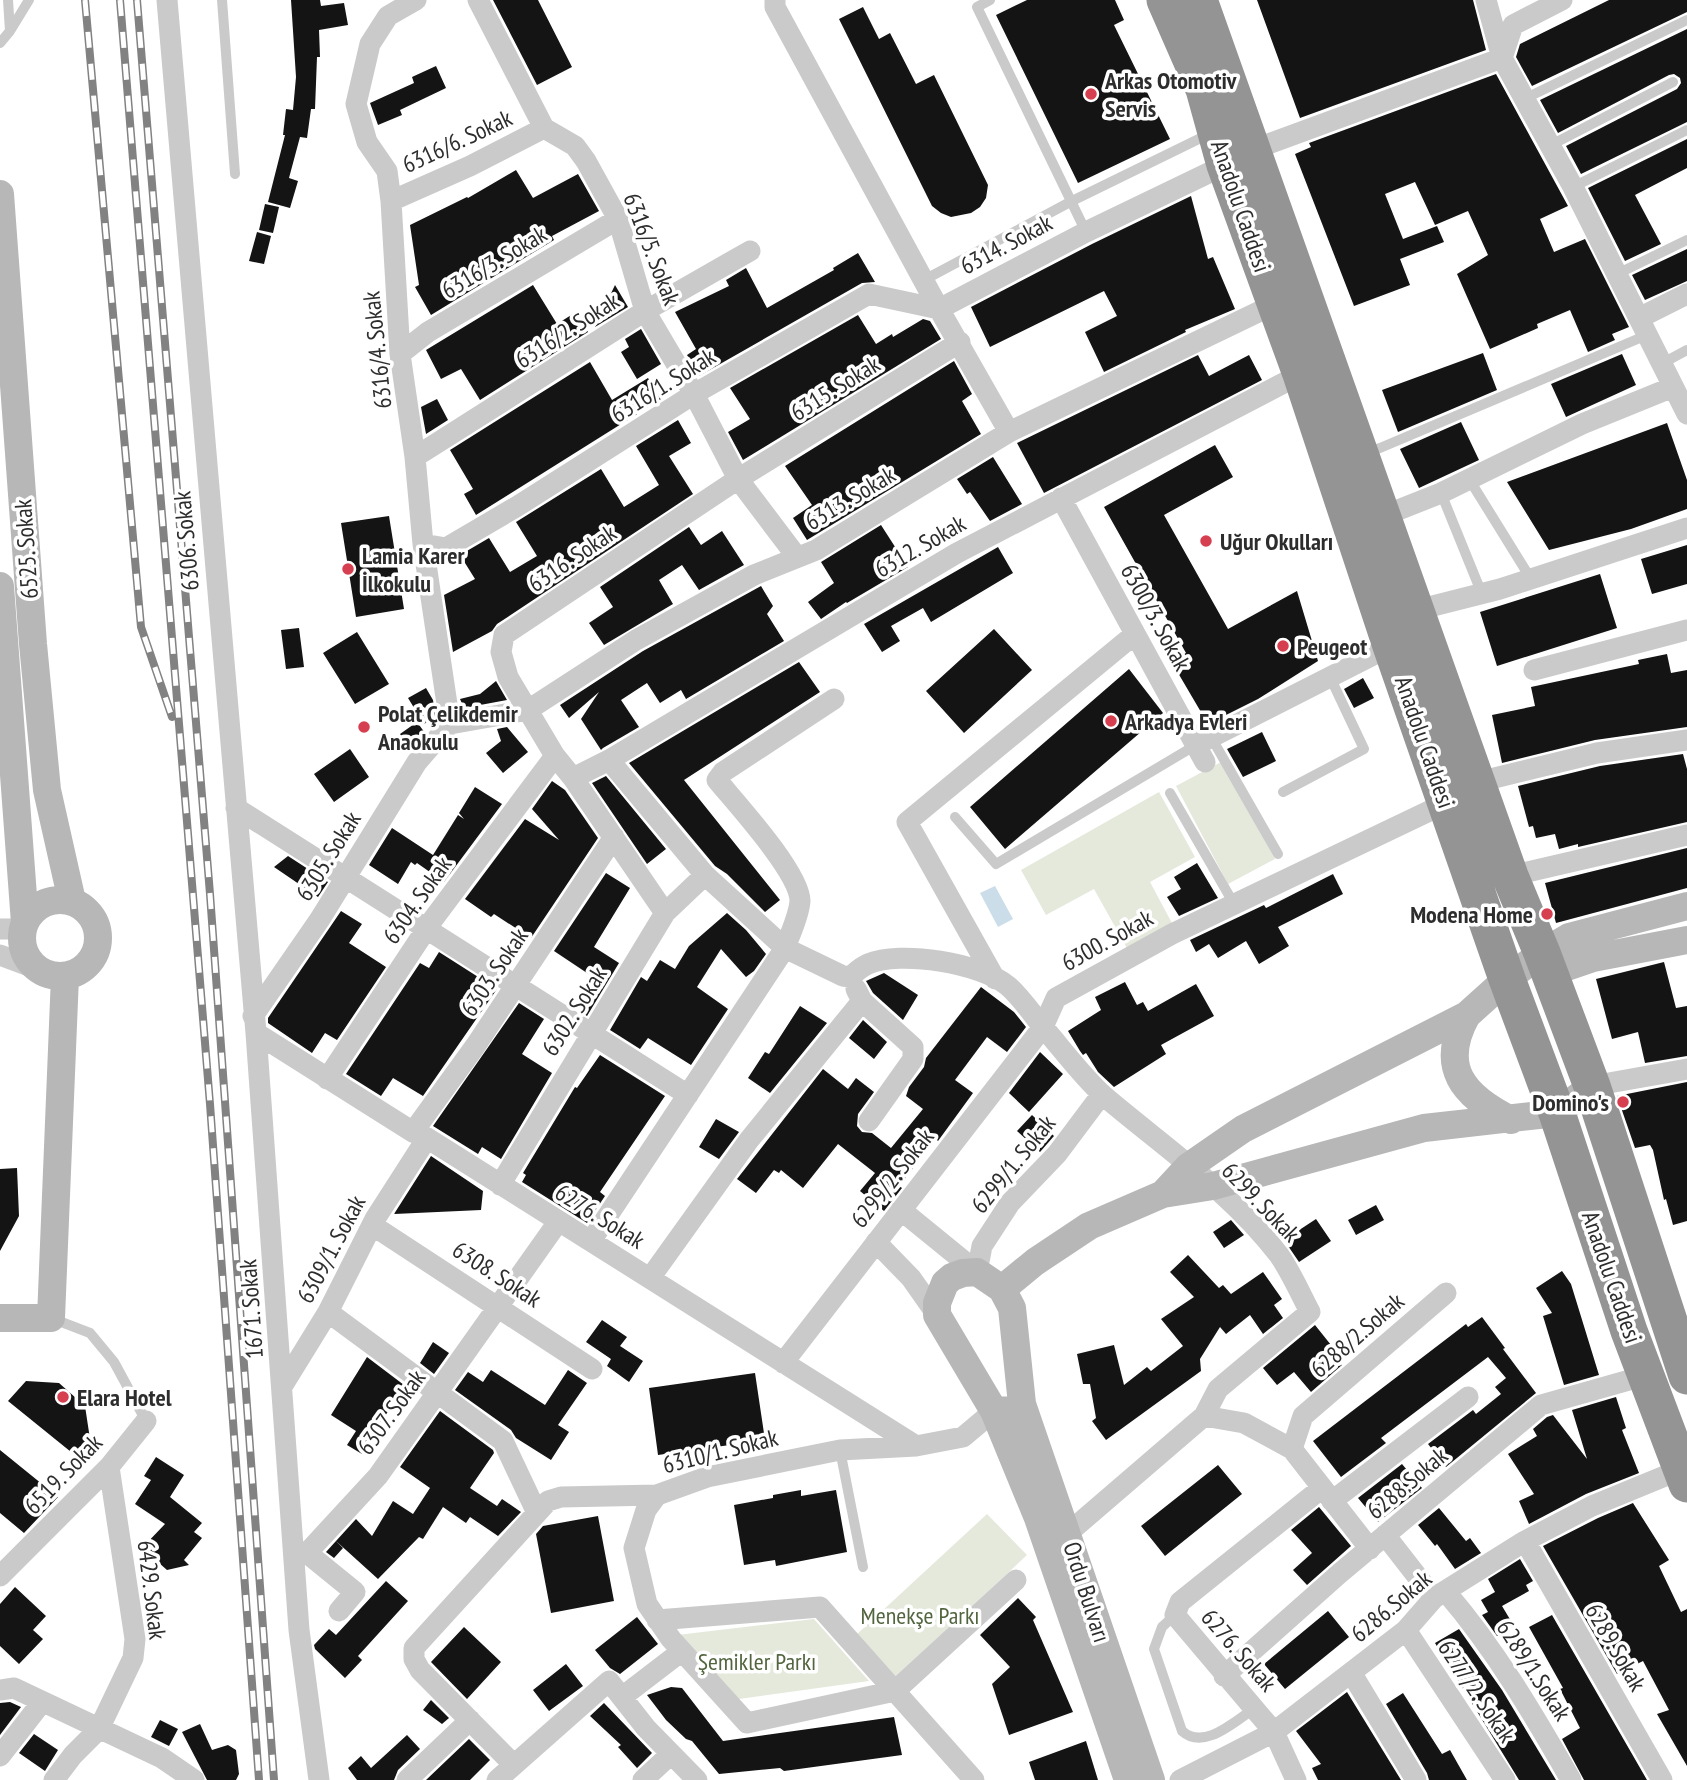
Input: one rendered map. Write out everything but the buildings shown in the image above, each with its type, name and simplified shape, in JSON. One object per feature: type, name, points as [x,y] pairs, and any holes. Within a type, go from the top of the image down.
[{"type":"highway","name":"Anadolu Caddesi","points":[[1165,0],[1360,453],[1510,876],[1592,1086],[1684,1360]]},
{"type":"highway","name":"Anadolu Caddesi","points":[[1199,0],[1231,149],[1275,304],[1629,1331],[1685,1477]]},
{"type":"main road","name":"6525. Sokak","points":[[0,194],[33,644],[47,790],[72,901]]},
{"type":"main road","name":"6525. Sokak","points":[[0,586],[16,927]]},
{"type":"main road","points":[[72,901],[91,916],[98,939],[96,951],[82,970],[65,976],[47,974],[28,960],[16,927],[39,906],[49,902],[72,901]]},
{"type":"main road","points":[[1546,963],[1569,937],[1687,906]]},
{"type":"main road","points":[[1163,1194],[1188,1167],[1243,1129],[1468,1015],[1507,979],[1546,963],[1593,958],[1687,940]]},
{"type":"main road","points":[[1640,948],[1687,955]]},
{"type":"main road","points":[[0,1318],[51,1318],[65,976]]},
{"type":"main road","points":[[1468,1015],[1457,1034],[1453,1050],[1459,1075],[1471,1094],[1485,1107],[1511,1120]]},
{"type":"main road","points":[[937,1315],[937,1303],[945,1283],[963,1273],[977,1272],[1003,1289],[1035,1262],[1089,1226],[1163,1194],[1213,1186],[1424,1128],[1556,1113],[1592,1086]]},
{"type":"main road","name":"Ordu Bulvarı","points":[[1003,1289],[1012,1308],[1023,1404],[1151,1780]]},
{"type":"main road","name":"Ordu Bulvarı","points":[[937,1315],[994,1411],[1038,1518],[1128,1780]]},
{"type":"main road","points":[[994,1411],[1014,1410],[1023,1404]]},
{"type":"street","name":"6306. Sokak","points":[[167,0],[238,834]]},
{"type":"street","name":"6316/4. Sokak","points":[[416,0],[388,16],[370,44],[356,104],[367,142],[387,171],[400,354],[415,457],[423,544],[450,724]]},
{"type":"street","points":[[478,0],[544,128]]},
{"type":"street","points":[[775,0],[775,7],[1009,432]]},
{"type":"street","points":[[1486,0],[1502,58],[1573,187],[1687,414]]},
{"type":"street","points":[[1502,58],[1513,25],[1562,0]]},
{"type":"street","name":"6314. Sokak","points":[[939,309],[1086,232],[1231,149],[1502,58]]},
{"type":"street","name":"6316/6. Sokak","points":[[391,201],[470,166],[544,128]]},
{"type":"street","name":"6316/5. Sokak","points":[[544,128],[575,146],[618,219],[645,311],[694,394],[738,479],[797,558]]},
{"type":"street","name":"6316/3. Sokak","points":[[400,354],[428,332],[618,219]]},
{"type":"street","name":"6316/2. Sokak","points":[[415,457],[645,311],[750,251]]},
{"type":"street","name":"6316/1. Sokak","points":[[423,544],[446,548],[694,394],[869,294],[939,309]]},
{"type":"street","points":[[1643,327],[1687,295]]},
{"type":"street","name":"6313. Sokak","points":[[450,724],[528,710],[648,634],[754,575],[816,551],[1009,432],[1275,304]]},
{"type":"street","name":"6315. Sokak","points":[[738,479],[960,342]]},
{"type":"street","name":"6312. Sokak","points":[[573,778],[610,761],[957,553],[1301,374]]},
{"type":"street","points":[[1383,516],[1441,493],[1582,424],[1673,387]]},
{"type":"street","name":"6316. Sokak","points":[[528,710],[508,677],[501,652],[504,635],[738,479]]},
{"type":"street","name":"6300/3. Sokak","points":[[1061,498],[1135,634],[1204,748]]},
{"type":"street","points":[[1417,610],[1482,594],[1687,528]]},
{"type":"street","points":[[1534,670],[1687,630]]},
{"type":"street","points":[[995,979],[907,822],[1135,634]]},
{"type":"street","points":[[1204,748],[1391,646]]},
{"type":"street","points":[[591,1241],[785,948],[800,899],[783,861],[716,780],[723,772],[834,699]]},
{"type":"street","points":[[528,710],[555,756],[573,778],[665,913]]},
{"type":"street","name":"6305. Sokak","points":[[254,1025],[417,762],[450,724]]},
{"type":"street","points":[[1478,782],[1597,753],[1687,740]]},
{"type":"street","name":"6304. Sokak","points":[[327,1079],[427,929],[555,756]]},
{"type":"street","points":[[610,761],[705,876],[785,948],[843,976],[850,976],[866,964],[889,958],[948,961],[1008,986],[1043,1027]]},
{"type":"street","name":"6300. Sokak","points":[[1043,1027],[1056,998],[1172,934],[1446,803]]},
{"type":"street","points":[[236,808],[688,1095]]},
{"type":"street","name":"1671. Sokak","points":[[238,834],[283,1385],[299,1630],[319,1780]]},
{"type":"street","points":[[1510,876],[1687,835]]},
{"type":"street","name":"6303. Sokak","points":[[420,1135],[614,837]]},
{"type":"street","name":"6302. Sokak","points":[[500,1185],[665,913],[705,876]]},
{"type":"street","points":[[0,955],[37,969]]},
{"type":"street","points":[[850,976],[862,1001],[913,1047],[913,1059],[869,1121]]},
{"type":"street","points":[[650,1278],[750,1140],[862,1001]]},
{"type":"street","name":"6276. Sokak","points":[[254,1025],[327,1079],[591,1241],[916,1446]]},
{"type":"street","name":"6299. Sokak","points":[[1043,1027],[1102,1094],[1172,1149],[1188,1167],[1241,1212],[1280,1257],[1310,1312],[1218,1390],[1204,1416],[1068,1534]]},
{"type":"street","name":"6299/2. Sokak","points":[[783,1363],[1043,1027]]},
{"type":"street","points":[[1592,1086],[1687,1069]]},
{"type":"street","name":"6299/1. Sokak","points":[[977,1272],[982,1246],[1010,1203],[1057,1154],[1102,1094]]},
{"type":"street","name":"6309/1. Sokak","points":[[283,1385],[328,1312],[420,1135]]},
{"type":"street","points":[[901,1210],[977,1272]]},
{"type":"street","name":"6307. Sokak","points":[[339,1611],[355,1591],[307,1553],[378,1476],[558,1222]]},
{"type":"street","name":"6308. Sokak","points":[[372,1225],[592,1369]]},
{"type":"street","name":"Ordu Bulvarı","points":[[876,1242],[911,1278],[937,1315]]},
{"type":"street","name":"6288/2.Sokak","points":[[1292,1449],[1303,1416],[1446,1293]]},
{"type":"street","points":[[328,1312],[503,1441],[537,1513]]},
{"type":"street","name":"6288.Sokak","points":[[1224,1676],[1340,1573],[1541,1405],[1647,1375]]},
{"type":"street","name":"6276. Sokak","points":[[1296,1780],[1274,1732],[1175,1615],[1180,1602],[1468,1397]]},
{"type":"street","name":"6310/1. Sokak","points":[[895,1691],[747,1723],[682,1651],[647,1604],[634,1548],[646,1510],[656,1495],[708,1477],[840,1450],[916,1446],[963,1437],[994,1411]]},
{"type":"street","points":[[1204,1416],[1244,1423],[1292,1449]]},
{"type":"street","name":"6519. Sokak","points":[[0,1576],[109,1467],[146,1421]]},
{"type":"street","name":"6289/1.Sokak","points":[[1292,1449],[1327,1495],[1477,1627],[1540,1725],[1571,1780]]},
{"type":"street","name":"6429. Sokak","points":[[54,1780],[73,1755],[99,1729],[133,1658],[135,1639],[109,1467]]},
{"type":"street","name":"6286.Sokak","points":[[1180,1780],[1274,1732],[1406,1630],[1440,1595],[1525,1541],[1592,1506],[1685,1477]]},
{"type":"street","points":[[514,1765],[420,1670],[414,1659],[414,1648],[548,1501],[561,1497],[656,1495]]},
{"type":"street","name":"6289.Sokak","points":[[1525,1541],[1662,1780]]},
{"type":"street","points":[[895,1691],[1016,1580]]},
{"type":"street","points":[[657,1620],[820,1607],[974,1780]]},
{"type":"street","name":"6277/2. Sokak","points":[[1406,1630],[1505,1780]]},
{"type":"street","points":[[622,1697],[682,1651]]},
{"type":"street","points":[[1352,1674],[1416,1780]]},
{"type":"street","points":[[497,1780],[609,1681],[646,1728],[696,1780]]},
{"type":"street","points":[[0,1690],[15,1688],[162,1758],[194,1780]]},
{"type":"street","points":[[0,1756],[42,1702]]},
{"type":"street","points":[[407,1780],[470,1720]]},
{"type":"street","points":[[643,1780],[671,1754]]},
{"type":"lane","points":[[8,0],[10,31]]},
{"type":"lane","points":[[0,44],[29,0]]},
{"type":"lane","points":[[222,0],[235,174]]},
{"type":"lane","points":[[990,0],[977,7],[1086,232]]},
{"type":"lane","points":[[1524,99],[1687,20]]},
{"type":"lane","points":[[1550,145],[1673,82]]},
{"type":"lane","points":[[1573,187],[1687,131]]},
{"type":"lane","points":[[924,281],[1072,201],[1231,149]]},
{"type":"lane","points":[[1617,275],[1687,240]]},
{"type":"lane","points":[[1360,453],[1380,448],[1643,327]]},
{"type":"lane","points":[[1661,364],[1687,350]]},
{"type":"lane","points":[[1469,479],[1531,579]]},
{"type":"lane","points":[[1441,493],[1482,594]]},
{"type":"lane","points":[[1283,792],[1364,749],[1330,677]]},
{"type":"lane","points":[[956,817],[996,864],[1204,748],[1278,854]]},
{"type":"lane","points":[[1170,793],[1234,904]]},
{"type":"lane","name":"6519. Sokak","points":[[51,1318],[90,1333],[114,1362],[146,1421]]},
{"type":"lane","points":[[840,1450],[863,1567]]},
{"type":"lane","points":[[1175,1615],[1162,1627],[1154,1649],[1182,1731],[1194,1738],[1206,1738],[1255,1708]]},
{"type":"green space","points":[[1223,761],[1275,859],[1228,884],[1176,786]]},
{"type":"green space","points":[[1159,792],[1195,857],[1150,882],[1173,925],[1128,950],[1094,889],[1046,915],[1021,870]]},
{"type":"green space","name":"Menekşe Parkı","points":[[987,1514],[1027,1555],[893,1681],[855,1636]]},
{"type":"green space","name":"Şemikler Parkı","points":[[814,1619],[869,1681],[732,1700],[677,1635]]},
{"type":"water","points":[[995,886],[1013,919],[998,927],[980,893]]},
{"type":"railway","points":[[85,0],[141,627],[172,717]]},
{"type":"railway","points":[[120,0],[210,1104],[259,1780]]},
{"type":"railway","points":[[137,0],[210,894],[274,1780]]},
{"type":"place","name":"Arkas Otomotiv Servis","points":[[1091,94]]},
{"type":"place","name":"Uğur Okulları","points":[[1206,541]]},
{"type":"place","name":"Lamia Karer İlkokulu","points":[[348,569]]},
{"type":"place","name":"Peugeot","points":[[1283,646]]},
{"type":"place","name":"Arkadya Evleri","points":[[1111,721]]},
{"type":"place","name":"Polat Çelikdemir Anaokulu","points":[[364,727]]},
{"type":"place","name":"Modena Home","points":[[1547,914]]},
{"type":"place","name":"Domino's","points":[[1623,1102]]},
{"type":"place","name":"Elara Hotel","points":[[63,1397]]}]
